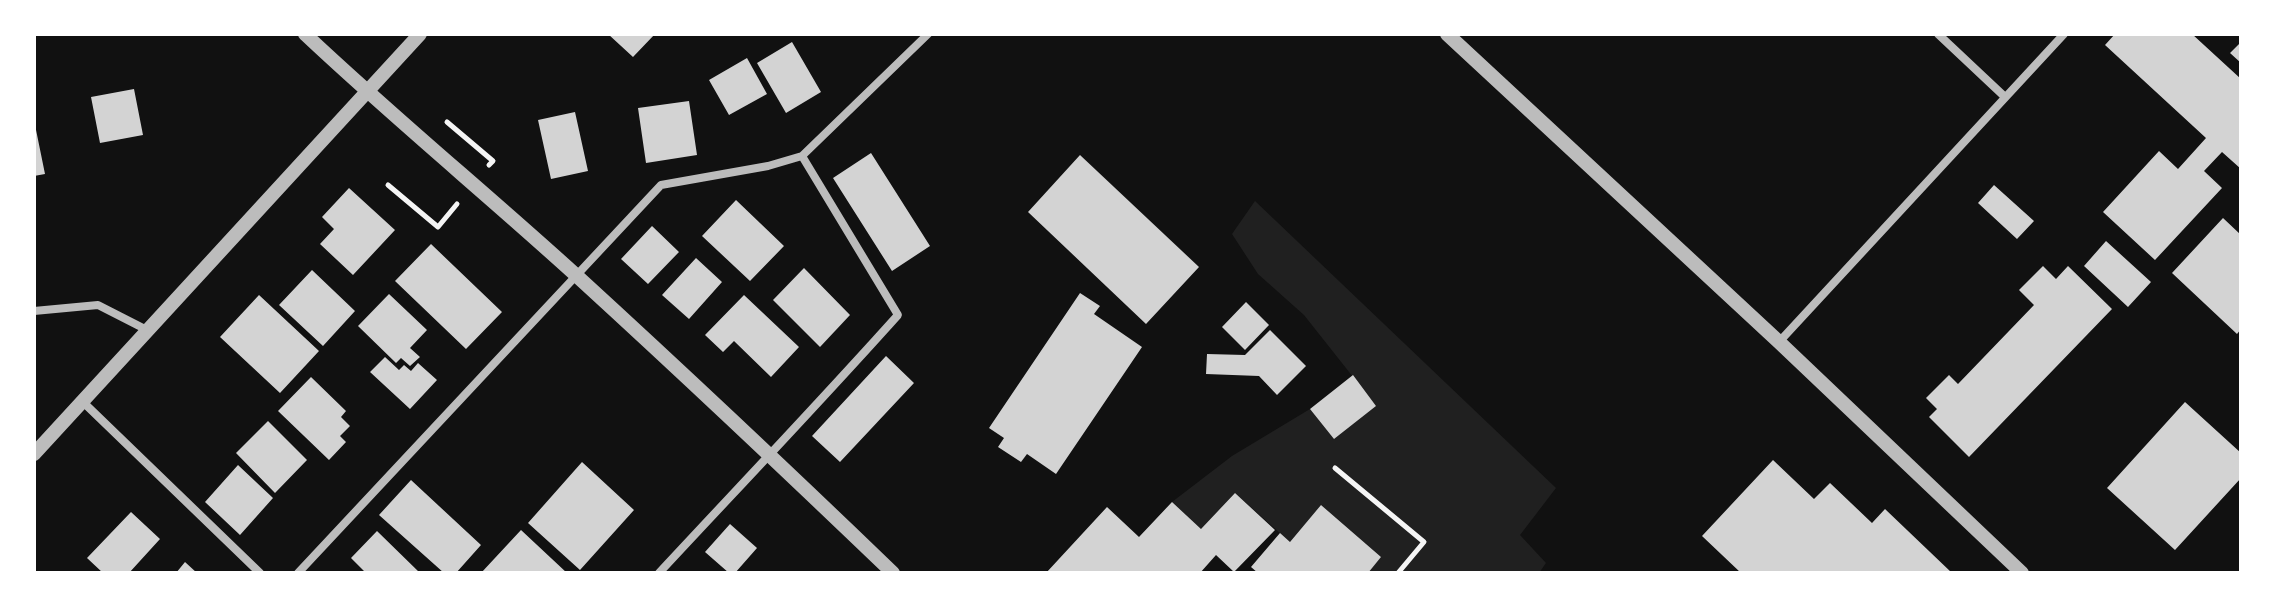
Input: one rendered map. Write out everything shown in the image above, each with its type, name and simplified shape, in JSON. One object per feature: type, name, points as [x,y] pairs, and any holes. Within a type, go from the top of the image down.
[{"type":"street","points":[[305,34],[576,275],[893,573]]},
{"type":"street","points":[[34,454],[420,34]]},
{"type":"street","points":[[298,573],[661,185],[768,166],[802,156],[928,34]]},
{"type":"street","points":[[1447,34],[2022,573]]},
{"type":"street","points":[[1938,34],[2005,97]]},
{"type":"street","points":[[1779,342],[2064,34]]},
{"type":"street","points":[[659,573],[898,315],[802,156]]},
{"type":"street","points":[[34,311],[98,305],[147,330]]},
{"type":"street","points":[[83,402],[260,573]]},
{"type":"path","points":[[447,122],[493,161]]},
{"type":"path","points":[[388,185],[438,227]]},
{"type":"path","points":[[1335,468],[1424,542],[1398,573]]},
{"type":"shaded area","points":[[1255,201],[1556,488],[1520,535],[1546,563],[1539,573],[1368,573],[1381,557],[1321,505],[1290,542],[1235,493],[1201,529],[1172,502],[1232,456],[1310,409],[1334,439],[1376,406],[1304,315],[1258,274],[1232,234]]},
{"type":"building","points":[[608,34],[655,34],[633,57]]},
{"type":"building","points":[[2115,34],[2192,34],[2241,79],[2241,169],[2222,152],[2204,171],[2222,188],[2155,260],[2103,212],[2159,151],[2178,169],[2206,138],[2105,45]]},
{"type":"building","points":[[792,42],[821,92],[786,113],[757,63]]},
{"type":"building","points":[[2241,42],[2241,63],[2230,53]]},
{"type":"building","points":[[747,58],[767,94],[729,115],[709,80]]},
{"type":"building","points":[[134,89],[143,135],[100,143],[91,97]]},
{"type":"building","points":[[689,101],[697,155],[646,163],[638,108]]},
{"type":"building","points":[[575,112],[588,171],[551,179],[538,120]]},
{"type":"building","points":[[34,120],[45,174],[34,176]]},
{"type":"building","points":[[871,153],[930,246],[892,271],[833,178]]},
{"type":"building","points":[[1080,155],[1199,267],[1146,324],[1028,212]]},
{"type":"building","points":[[1994,185],[2034,221],[2017,239],[1978,203]]},
{"type":"building","points":[[349,188],[395,230],[353,275],[320,244],[334,229],[322,217]]},
{"type":"building","points":[[736,200],[784,246],[750,281],[702,236]]},
{"type":"building","points":[[2223,218],[2241,235],[2241,329],[2237,334],[2172,273]]},
{"type":"building","points":[[652,226],[679,252],[648,284],[621,259]]},
{"type":"building","points":[[2106,241],[2151,282],[2128,307],[2084,266]]},
{"type":"building","points":[[431,244],[502,312],[466,349],[395,281]]},
{"type":"building","points":[[696,258],[722,282],[689,319],[662,295]]},
{"type":"building","points":[[2043,266],[2056,279],[2068,266],[2112,309],[1969,457],[1929,417],[1937,409],[1926,398],[1949,375],[1958,384],[2034,305],[2019,290]]},
{"type":"building","points":[[804,268],[850,315],[820,347],[773,300]]},
{"type":"building","points":[[312,270],[355,311],[323,346],[279,305]]},
{"type":"building","points":[[1080,293],[1100,306],[1094,314],[1142,347],[1056,474],[1027,454],[1021,462],[998,447],[1004,438],[989,428]]},
{"type":"building","points":[[389,294],[427,330],[410,348],[420,357],[410,366],[401,358],[396,363],[358,326]]},
{"type":"building","points":[[259,295],[319,351],[280,393],[220,337]]},
{"type":"building","points":[[744,295],[799,347],[771,377],[734,341],[723,352],[705,335]]},
{"type":"building","points":[[1246,302],[1269,325],[1245,350],[1222,327]]},
{"type":"building","points":[[1270,330],[1306,366],[1277,395],[1259,376],[1206,374],[1207,354],[1245,355]]},
{"type":"building","points":[[886,356],[914,383],[840,462],[812,436]]},
{"type":"building","points":[[385,357],[399,370],[404,365],[411,371],[418,363],[437,380],[410,409],[370,372]]},
{"type":"building","points":[[1353,375],[1376,406],[1334,439],[1310,409]]},
{"type":"building","points":[[311,377],[346,411],[341,417],[350,426],[340,436],[346,442],[329,460],[278,411]]},
{"type":"building","points":[[2185,402],[2241,453],[2241,478],[2175,550],[2107,488]]},
{"type":"building","points":[[268,421],[307,460],[275,493],[236,453]]},
{"type":"building","points":[[1773,460],[1814,499],[1830,483],[1872,523],[1885,509],[1952,573],[1741,573],[1702,536]]},
{"type":"building","points":[[582,462],[634,510],[580,570],[528,523]]},
{"type":"building","points":[[238,465],[273,498],[240,535],[205,502]]},
{"type":"building","points":[[411,480],[481,545],[456,573],[444,573],[379,515]]},
{"type":"building","points":[[1235,493],[1275,530],[1234,572],[1216,555],[1200,573],[1046,573],[1107,507],[1139,537],[1172,502],[1201,529]]},
{"type":"building","points":[[1321,505],[1381,557],[1368,573],[1258,573],[1251,567],[1280,533],[1290,542]]},
{"type":"building","points":[[131,512],[160,539],[129,573],[103,573],[87,558]]},
{"type":"building","points":[[730,524],[757,548],[735,573],[729,573],[705,552]]},
{"type":"building","points":[[521,530],[567,573],[481,573]]},
{"type":"building","points":[[377,531],[420,573],[366,573],[351,558]]},
{"type":"building","points":[[185,562],[197,573],[176,573]]}]
